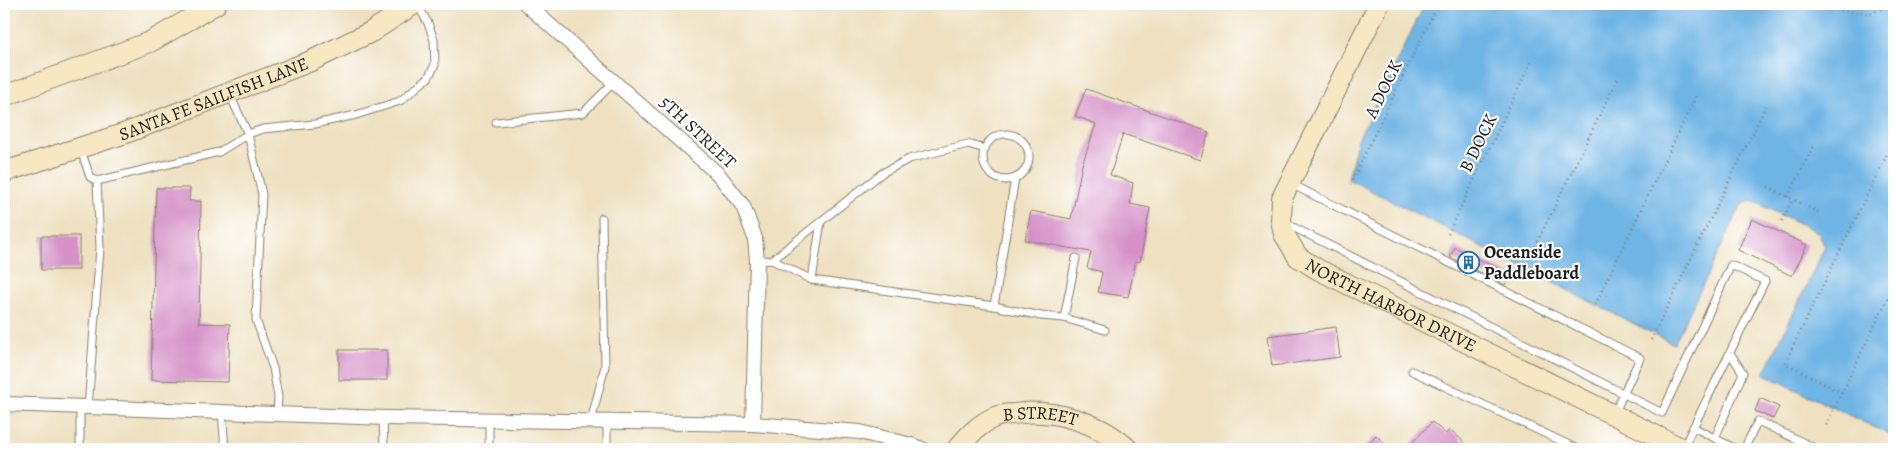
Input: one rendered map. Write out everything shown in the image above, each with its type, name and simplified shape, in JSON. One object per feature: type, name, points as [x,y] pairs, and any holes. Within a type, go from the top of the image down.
[{"type":"street","points":[[4,96],[150,42],[216,4]]},
{"type":"street","name":"SANTA FE SAILFISH LANE","points":[[4,172],[126,133],[312,61],[371,32],[415,4]]},
{"type":"street","name":"5TH STREET","points":[[526,4],[719,175],[743,206],[755,238],[757,261],[753,424]]},
{"type":"street","name":"NORTH HARBOR DRIVE","points":[[1379,4],[1282,198],[1281,220],[1284,234],[1298,257],[1319,270],[1683,449]]},
{"type":"street","points":[[4,404],[383,418],[753,424],[860,432],[922,449]]},
{"type":"street","name":"B STREET","points":[[957,449],[978,426],[996,416],[1030,411],[1065,416],[1093,426],[1117,439],[1128,449]]},
{"type":"lane","points":[[81,147],[90,177],[97,180],[219,152],[248,134],[263,129],[315,124],[356,115],[400,101],[428,78],[435,65],[434,40],[428,23],[415,4]]},
{"type":"lane","points":[[496,122],[583,113],[614,82]]},
{"type":"lane","points":[[229,93],[248,134],[262,194],[256,320],[273,368],[278,397],[277,414]]},
{"type":"lane","points":[[1001,134],[1013,135],[1025,143],[1028,149],[1026,169],[1015,178],[1001,179],[990,173],[984,161],[985,149],[991,140],[1001,134]]},
{"type":"lane","points":[[772,260],[882,172],[909,158],[968,144],[985,149]]},
{"type":"lane","points":[[994,306],[1015,178]]},
{"type":"lane","points":[[80,449],[100,248],[97,180]]},
{"type":"lane","points":[[1290,183],[1640,358],[1614,415]]},
{"type":"lane","points":[[591,421],[605,366],[602,218]]},
{"type":"lane","points":[[1281,220],[1662,413],[1731,265],[1765,281],[1683,449]]},
{"type":"lane","points":[[812,280],[821,221]]},
{"type":"lane","points":[[1064,318],[1076,258]]},
{"type":"lane","points":[[757,261],[772,260],[812,280],[994,306],[1041,316],[1064,318],[1105,330]]},
{"type":"lane","points":[[1715,438],[1743,374],[1730,353]]},
{"type":"lane","points":[[1412,372],[1578,449]]},
{"type":"lane","points":[[222,412],[225,449]]},
{"type":"lane","points":[[383,418],[384,449]]},
{"type":"lane","points":[[489,420],[489,449]]},
{"type":"lane","points":[[1744,449],[1758,421],[1817,449]]},
{"type":"lane","points":[[607,422],[607,449]]},
{"type":"lane","points":[[1693,427],[1736,449]]},
{"type":"path","name":"A DOCK","points":[[1350,185],[1438,4]]},
{"type":"path","points":[[1741,4],[1871,13],[1894,4]]},
{"type":"path","name":"B DOCK","points":[[1448,234],[1531,62]]},
{"type":"path","points":[[1522,273],[1619,76]]},
{"type":"path","points":[[1593,310],[1696,94]]},
{"type":"path","points":[[1651,340],[1766,106]]},
{"type":"path","points":[[1842,393],[1785,363],[1894,140]]},
{"type":"path","points":[[1788,198],[1814,144]]},
{"type":"path","points":[[1768,187],[1818,212]]},
{"type":"path","points":[[1782,221],[1792,201]]},
{"type":"path","points":[[1826,425],[1894,286]]},
{"type":"water","points":[[1425,4],[1894,4],[1894,437],[1764,374],[1825,247],[1818,232],[1752,201],[1742,204],[1674,344],[1348,179],[1357,142]]},
{"type":"building","points":[[1086,89],[1209,132],[1200,160],[1123,134],[1110,175],[1133,183],[1130,204],[1150,208],[1140,262],[1136,261],[1128,297],[1098,292],[1102,272],[1087,268],[1091,252],[1025,240],[1031,211],[1071,219],[1082,165],[1096,124],[1075,116]]},
{"type":"building","points":[[156,188],[190,188],[189,201],[201,201],[199,323],[230,324],[228,382],[151,380]]},
{"type":"building","points":[[1752,219],[1807,245],[1792,276],[1738,250]]},
{"type":"building","points":[[41,236],[79,236],[79,270],[41,270]]},
{"type":"building","points":[[1455,247],[1510,275],[1505,285],[1450,257]]},
{"type":"building","points":[[1336,327],[1340,357],[1272,366],[1268,336]]},
{"type":"building","points":[[339,350],[387,350],[387,380],[339,380]]},
{"type":"building","points":[[1760,398],[1779,407],[1773,419],[1755,411]]},
{"type":"building","points":[[1432,422],[1446,434],[1450,429],[1471,449],[1406,449]]},
{"type":"building","points":[[1376,435],[1390,449],[1363,449]]},
{"type":"place","name":"Oceanside Paddleboard","points":[[1468,262]]}]
